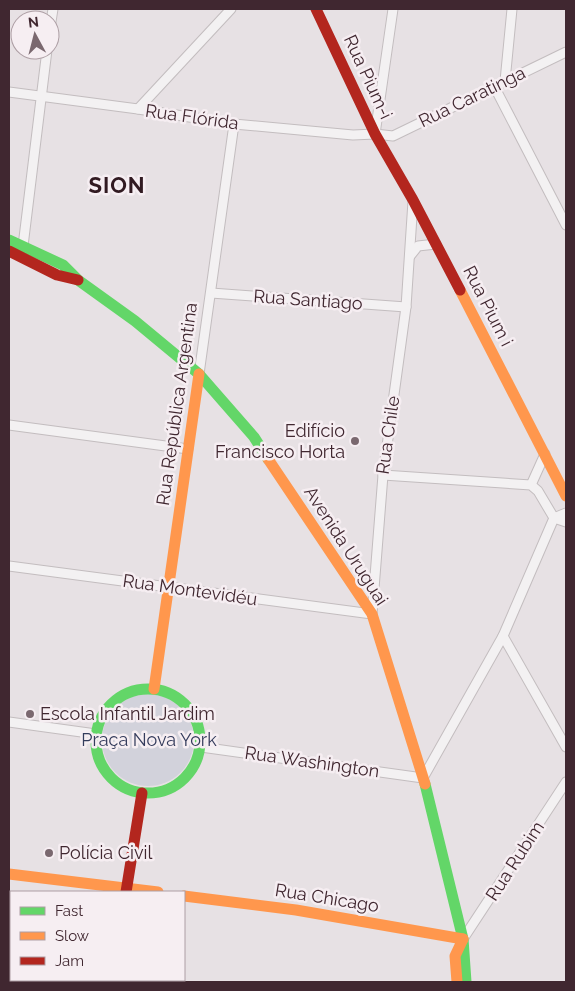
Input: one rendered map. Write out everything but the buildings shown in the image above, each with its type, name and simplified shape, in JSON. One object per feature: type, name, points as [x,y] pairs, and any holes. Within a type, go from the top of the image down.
[{"type":"street","points":[[138,109],[231,9]]},
{"type":"street","name":"Rua Pium-i","points":[[316,9],[374,116],[375,134]]},
{"type":"street","points":[[374,116],[393,9]]},
{"type":"street","points":[[505,81],[512,9]]},
{"type":"street","name":"Rua Caratinga","points":[[375,134],[393,136],[566,52]]},
{"type":"street","points":[[23,246],[46,60]]},
{"type":"street","points":[[494,86],[566,225]]},
{"type":"street","name":"Rua Flórida","points":[[9,92],[234,124],[353,135],[375,134]]},
{"type":"street","name":"Rua República Argentina","points":[[154,689],[170,588],[234,124]]},
{"type":"street","name":"Rua Pium i","points":[[375,134],[413,200],[566,496]]},
{"type":"street","name":"Rua Chile","points":[[372,614],[382,475],[406,307],[413,200]]},
{"type":"street","name":"Avenida Uruguai","points":[[9,240],[63,265],[78,280],[135,322],[199,374],[254,437],[372,614],[423,778],[463,939],[466,982]]},
{"type":"street","points":[[409,256],[418,246],[436,244]]},
{"type":"street","name":"Avenida Uruguai","points":[[9,251],[57,275],[78,280]]},
{"type":"street","name":"Rua Santiago","points":[[211,293],[406,307]]},
{"type":"street","points":[[9,425],[188,449]]},
{"type":"street","points":[[531,485],[545,454]]},
{"type":"street","points":[[382,475],[531,485],[538,490],[554,518],[566,522]]},
{"type":"street","points":[[423,778],[503,636],[554,518],[566,512]]},
{"type":"street","name":"Rua Montevidéu","points":[[9,566],[372,614]]},
{"type":"street","points":[[503,636],[566,747]]},
{"type":"street","points":[[138,689],[154,689],[167,692],[179,698],[189,707],[196,718],[200,730],[201,747],[196,762],[180,782],[156,793],[142,793],[117,784],[106,774],[99,761],[96,734],[101,720],[110,705],[124,695],[138,689]]},
{"type":"street","points":[[9,722],[96,734]]},
{"type":"street","name":"Rua Washington","points":[[201,747],[423,778]]},
{"type":"street","name":"Rua Rubim","points":[[463,939],[566,782]]},
{"type":"street","points":[[127,890],[142,793]]},
{"type":"street","points":[[9,874],[142,891]]},
{"type":"street","name":"Rua Chicago","points":[[185,896],[296,910],[463,939]]},
{"type":"street","points":[[457,982],[455,956],[463,939]]},
{"type":"green space","name":"Praça Nova York","points":[[148,694],[166,697],[181,707],[191,722],[194,740],[191,758],[181,773],[166,783],[148,786],[130,783],[115,773],[105,758],[102,740],[105,722],[115,707],[130,697]]},
{"type":"traffic: fast","points":[[9,240],[63,265],[78,280],[135,321],[199,374],[254,437],[268,459]]},
{"type":"traffic: fast","points":[[148,689],[168,693],[185,704],[196,721],[200,741],[196,761],[185,778],[168,789],[148,793],[128,789],[111,778],[100,761],[96,741],[100,721],[111,704],[128,693],[148,689]]},
{"type":"traffic: fast","points":[[425,784],[463,939],[466,982]]},
{"type":"traffic: slow","points":[[460,290],[566,496]]},
{"type":"traffic: slow","points":[[154,689],[199,374]]},
{"type":"traffic: slow","points":[[268,459],[372,614],[425,784]]},
{"type":"traffic: slow","points":[[9,874],[150,891]]},
{"type":"traffic: slow","points":[[185,896],[296,910],[463,939]]},
{"type":"traffic: slow","points":[[457,982],[455,956],[463,939]]},
{"type":"traffic: jam","points":[[316,9],[375,134],[413,200],[460,290]]},
{"type":"traffic: jam","points":[[9,251],[57,275],[78,280]]},
{"type":"traffic: jam","points":[[126,891],[142,793]]},
{"type":"place","name":"Edifício Francisco Horta","points":[[355,441]]},
{"type":"place","name":"Escola Infantil Jardim","points":[[30,714]]},
{"type":"place","name":"Polícia Civil","points":[[49,853]]},
{"type":"district","name":"SION","points":[[117,185]]}]
